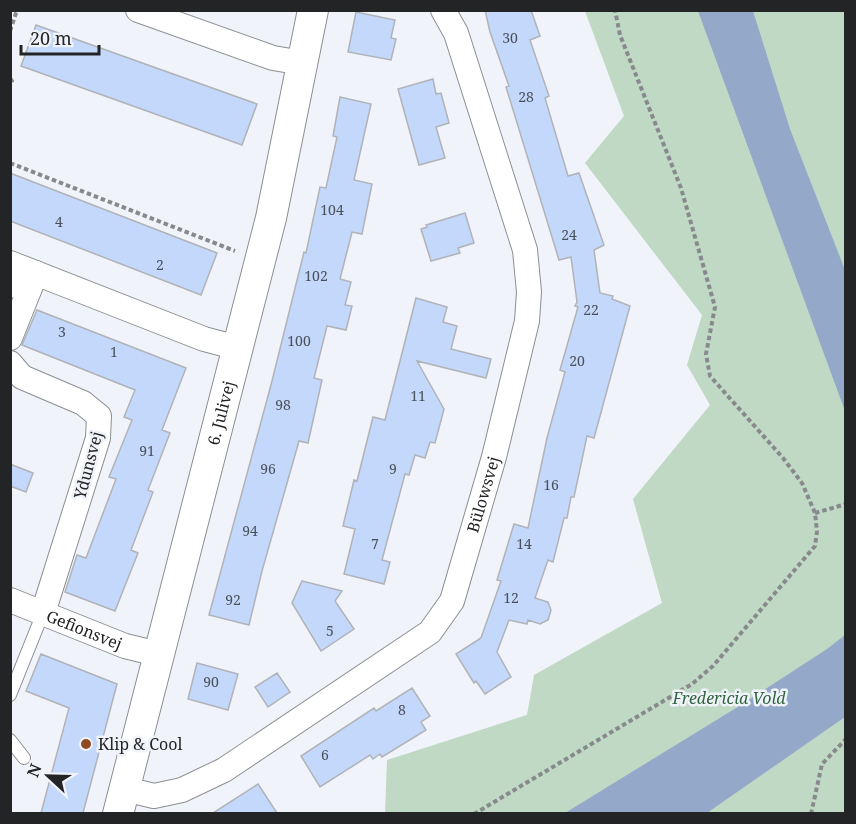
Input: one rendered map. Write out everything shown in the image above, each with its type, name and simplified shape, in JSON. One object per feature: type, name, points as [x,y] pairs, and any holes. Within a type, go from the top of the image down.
[{"type":"street","points":[[138,10],[273,58],[303,63]]},
{"type":"street","name":"6. Julivej","points":[[121,801],[261,261],[313,10]]},
{"type":"street","name":"Bülowsvej","points":[[121,801],[182,790],[224,770],[430,632],[452,601],[494,457],[527,321],[529,292],[525,250],[456,33],[443,10]]},
{"type":"street","points":[[10,338],[22,268],[204,339],[238,348]]},
{"type":"street","name":"Ydunsvej","points":[[10,363],[22,377],[83,403],[99,416],[98,438],[43,613]]},
{"type":"street","name":"Gefionsvej","points":[[10,600],[125,646],[158,654]]},
{"type":"lane","points":[[10,292],[22,268]]},
{"type":"lane","points":[[10,695],[43,613]]},
{"type":"lane","points":[[10,740],[24,758]]},
{"type":"path","points":[[10,31],[17,10]]},
{"type":"path","points":[[474,813],[692,684],[706,672],[815,546],[817,531],[815,513],[802,483],[783,458],[710,376],[706,354],[715,307],[681,188],[620,35],[615,10]]},
{"type":"path","points":[[10,78],[12,81],[10,85]]},
{"type":"path","points":[[10,163],[261,261]]},
{"type":"path","points":[[815,513],[846,504]]},
{"type":"path","points":[[811,813],[822,764],[846,739]]},
{"type":"green space","name":"Fredericia Vold","points":[[585,11],[845,11],[845,813],[385,814],[387,760],[527,715],[534,675],[662,603],[633,499],[710,405],[687,365],[702,315],[585,163],[624,116]]},
{"type":"water","points":[[698,11],[753,11],[790,129],[845,270],[845,411]]},
{"type":"water","points":[[845,635],[845,717],[707,813],[565,813],[736,708]]},
{"type":"building","points":[[485,10],[531,10],[540,36],[530,40],[549,96],[545,98],[568,176],[579,173],[604,245],[594,250],[600,293],[613,296],[612,299],[630,306],[594,438],[587,436],[574,497],[571,497],[567,518],[564,518],[553,562],[548,560],[535,598],[548,602],[551,610],[548,620],[540,624],[528,620],[527,624],[509,620],[497,652],[511,677],[485,694],[476,681],[474,683],[456,654],[481,638],[501,581],[497,580],[514,524],[528,528],[547,438],[565,372],[560,370],[578,307],[575,306],[577,302],[571,257],[559,260]]},
{"type":"building","points":[[356,12],[395,20],[391,38],[396,39],[391,60],[348,52]]},
{"type":"building","points":[[36,25],[257,104],[242,145],[21,66]]},
{"type":"building","points":[[433,79],[436,94],[441,93],[449,123],[436,127],[445,158],[419,165],[398,89]]},
{"type":"building","points":[[340,97],[371,104],[354,180],[372,184],[362,234],[352,232],[340,279],[351,282],[345,305],[352,306],[346,330],[327,326],[314,378],[322,380],[308,443],[299,441],[249,625],[209,615],[304,252],[306,253],[320,187],[326,188],[337,137],[333,136]]},
{"type":"building","points":[[10,173],[217,253],[201,295],[10,221]]},
{"type":"building","points":[[465,213],[474,243],[458,248],[460,253],[431,261],[421,229],[427,227],[426,225]]},
{"type":"building","points":[[416,298],[447,307],[443,322],[457,326],[451,349],[491,359],[486,378],[417,361],[444,409],[435,443],[430,442],[425,458],[415,455],[409,475],[405,474],[382,560],[390,562],[384,584],[344,574],[355,529],[343,526],[373,417],[385,420]]},
{"type":"building","points":[[37,310],[186,368],[162,430],[170,433],[148,490],[153,492],[131,550],[138,553],[115,611],[65,592],[77,555],[86,558],[116,479],[109,477],[132,420],[124,417],[135,390],[22,345]]},
{"type":"building","points":[[10,464],[33,473],[26,492],[10,486]]},
{"type":"building","points":[[302,581],[342,591],[335,601],[354,629],[321,651],[292,603]]},
{"type":"building","points":[[41,654],[117,684],[83,813],[41,813],[69,708],[26,691]]},
{"type":"building","points":[[197,663],[238,674],[228,710],[188,699]]},
{"type":"building","points":[[277,673],[290,692],[268,707],[255,687]]},
{"type":"building","points":[[412,688],[430,716],[421,722],[426,730],[382,757],[380,754],[373,759],[370,755],[320,787],[301,756],[374,708],[376,711]]},
{"type":"building","points":[[258,784],[277,813],[213,813]]},
{"type":"place","name":"Klip & Cool","points":[[86,744]]}]
